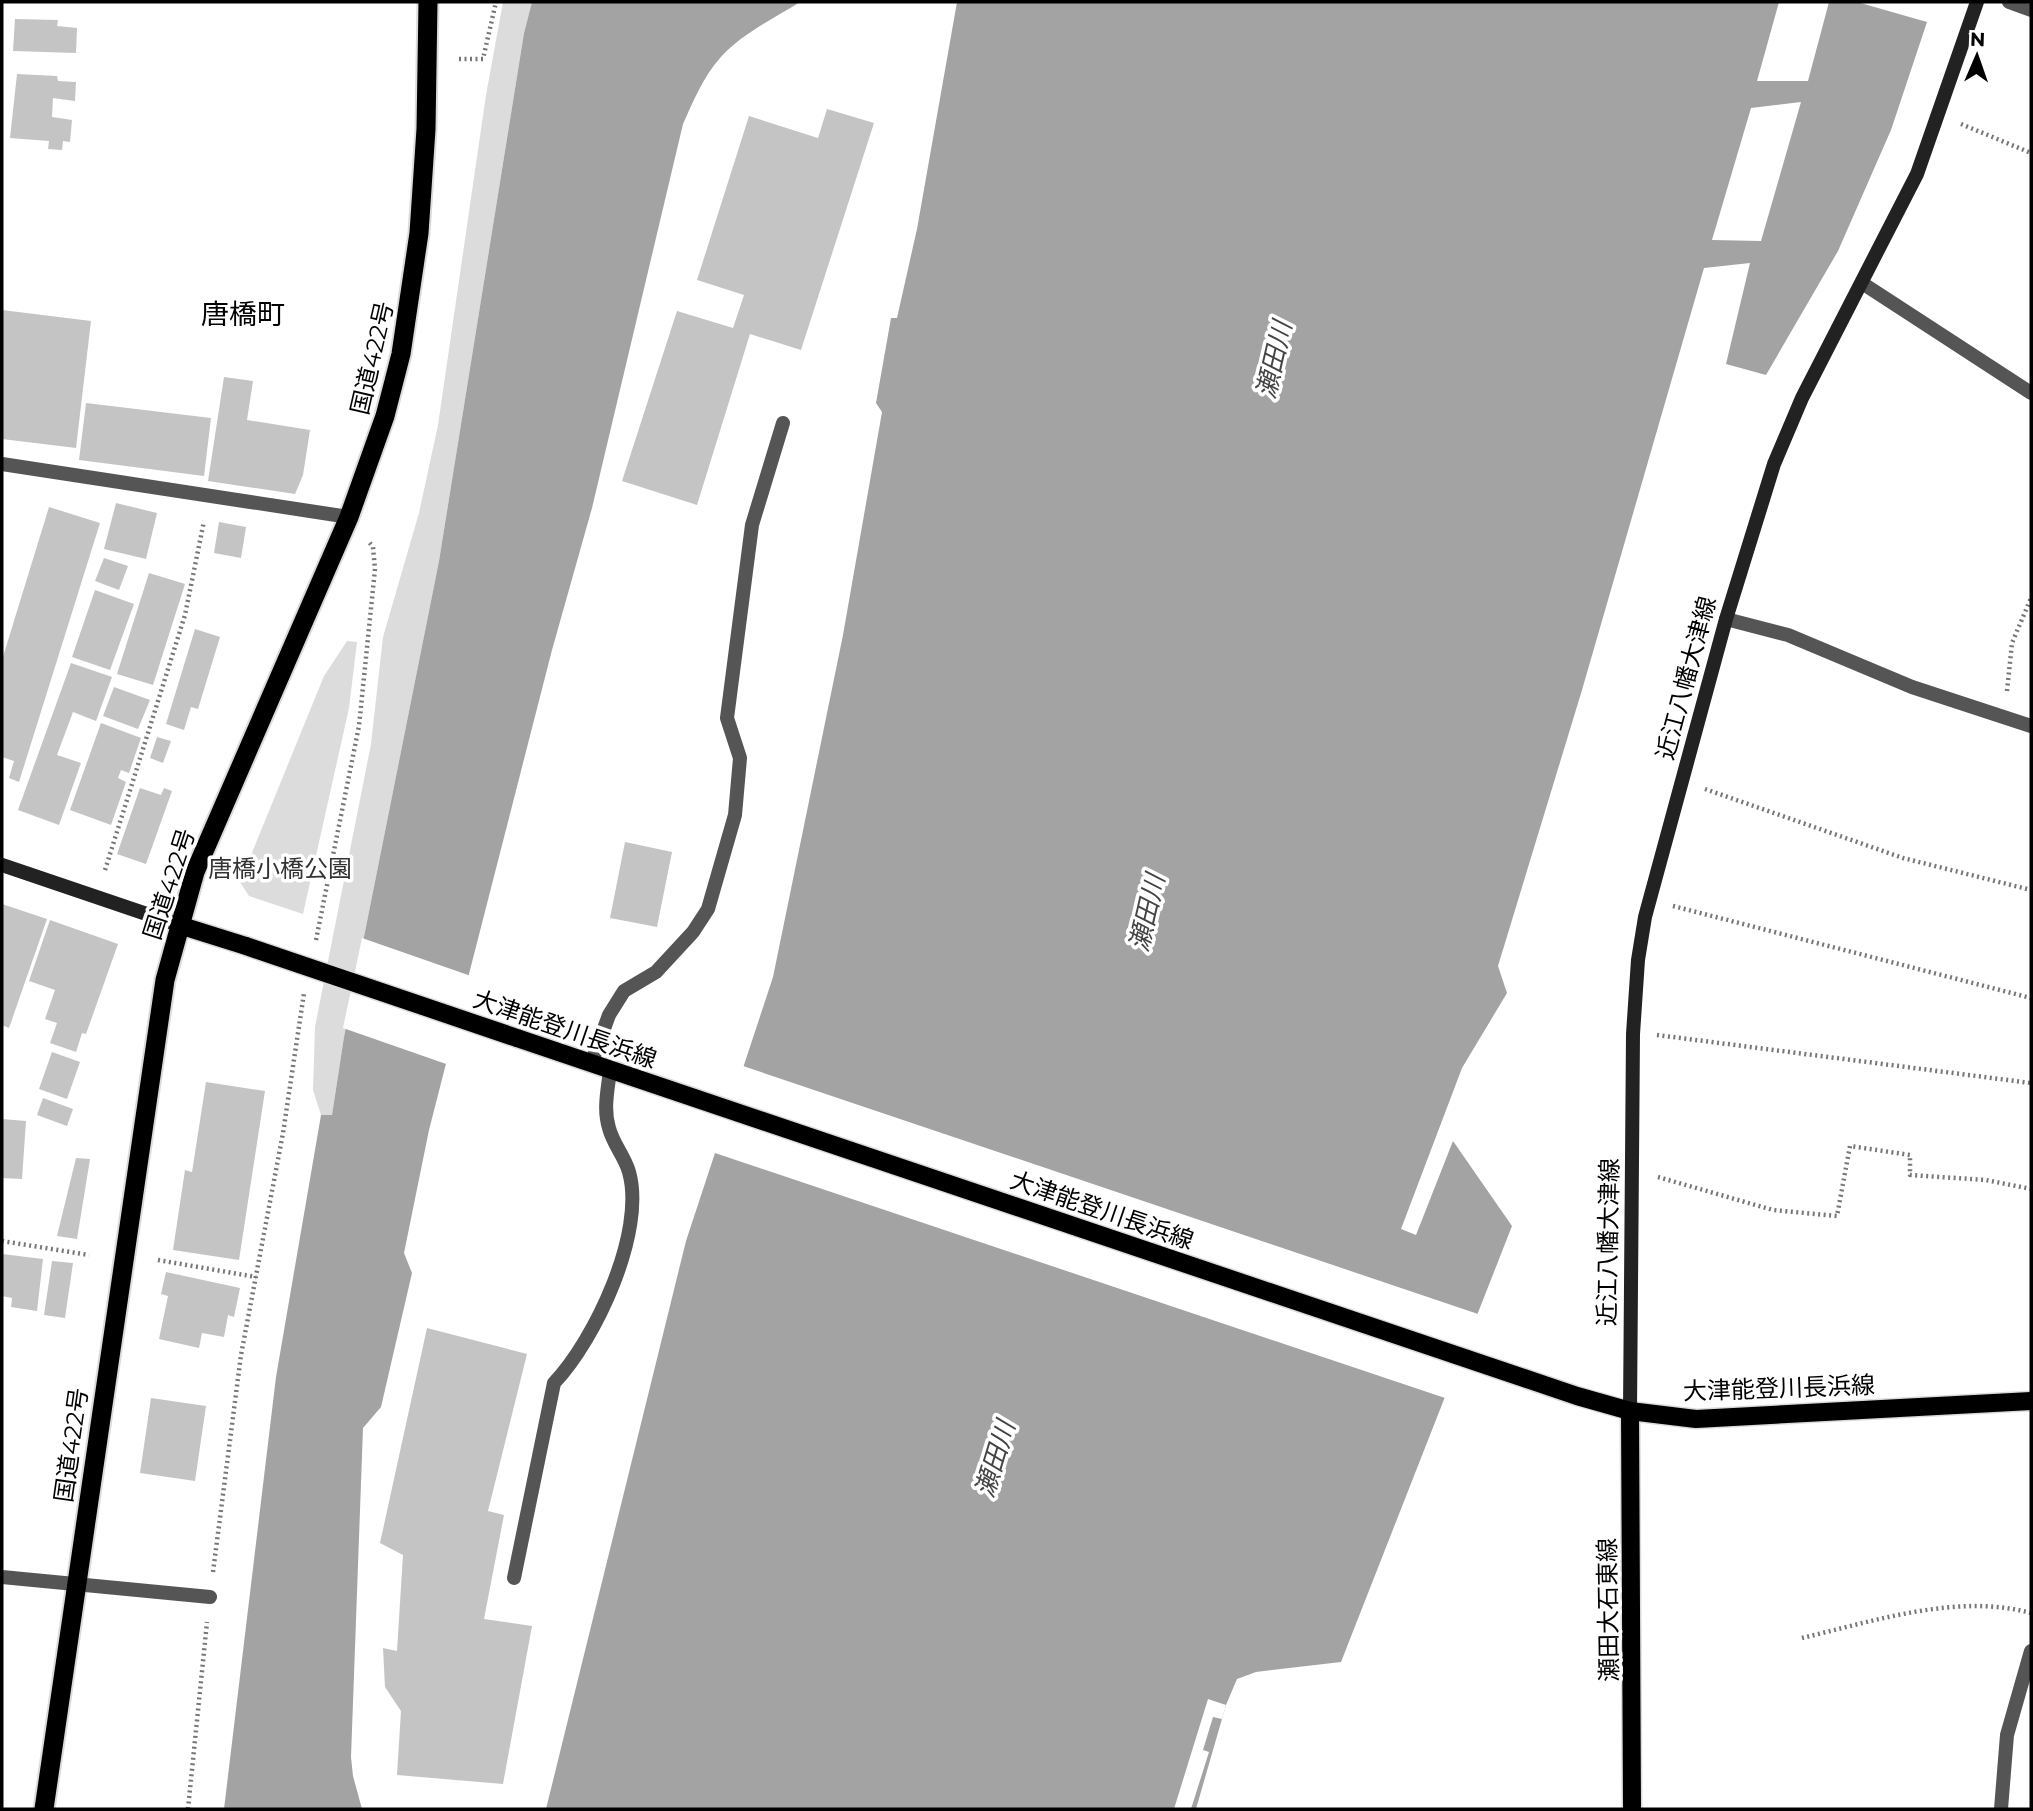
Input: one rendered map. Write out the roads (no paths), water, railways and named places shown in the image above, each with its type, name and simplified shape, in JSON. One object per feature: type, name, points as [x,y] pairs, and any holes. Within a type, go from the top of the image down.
[{"type":"highway","name":"国道422号","points":[[44,1809],[165,980],[179,925],[212,829],[349,517],[385,416],[401,354],[412,295],[426,128],[428,2]]},
{"type":"main road","name":"近江八幡大津線","points":[[1630,1411],[1633,1034],[1638,960],[1650,901],[1726,619],[1774,464],[1802,398],[1917,174],[1940,116],[1977,2]]},
{"type":"main road","points":[[2,865],[179,925]]},
{"type":"main road","name":"大津能登川長浜線","points":[[179,925],[1569,1393],[1630,1411],[1696,1419],[2031,1401]]},
{"type":"main road","name":"瀬田大石東線","points":[[1630,1411],[1632,1809]]},
{"type":"street","points":[[2009,2],[2031,10]]},
{"type":"street","points":[[1862,283],[2031,393]]},
{"type":"street","points":[[592,1064],[609,1015],[624,991],[656,972],[693,932],[711,897],[735,815],[740,758],[727,718],[752,525],[783,423]]},
{"type":"street","points":[[2,464],[349,517]]},
{"type":"street","points":[[1726,619],[1788,635],[1912,687],[2004,720],[2031,726]]},
{"type":"street","points":[[514,1578],[554,1383],[575,1361],[627,1248],[633,1200],[629,1172],[607,1121],[610,1070]]},
{"type":"street","points":[[2,1577],[210,1597]]},
{"type":"street","points":[[2001,1809],[2007,1735],[2031,1651]]},
{"type":"water","points":[[532,2],[800,2],[747,34],[728,49],[703,81],[683,124],[592,508],[552,650],[429,1130],[404,1253],[412,1273],[381,1407],[363,1428],[351,1757],[362,1809],[224,1809],[276,1377],[321,1115],[332,1115],[344,1037],[439,561],[524,33]]},
{"type":"water","name":"瀬田川","points":[[957,2],[1779,2],[1757,81],[1808,81],[1829,2],[1857,2],[1927,22],[1891,130],[1838,251],[1766,375],[1726,364],[1750,263],[1704,268],[1582,690],[1498,966],[1507,993],[1462,1068],[1401,1229],[1416,1235],[1453,1141],[1512,1226],[1341,1662],[1256,1672],[1237,1679],[1226,1705],[1196,1809],[546,1809],[686,1241],[773,977],[843,635],[882,412],[876,403],[891,318],[897,318],[917,229]],"holes":[[[1801,102],[1761,241],[1712,240],[1751,108]]]},
{"type":"district","name":"唐橋町","points":[[243,314]]},
{"type":"park label","name":"唐橋小橋公園","points":[[280,868]]}]
